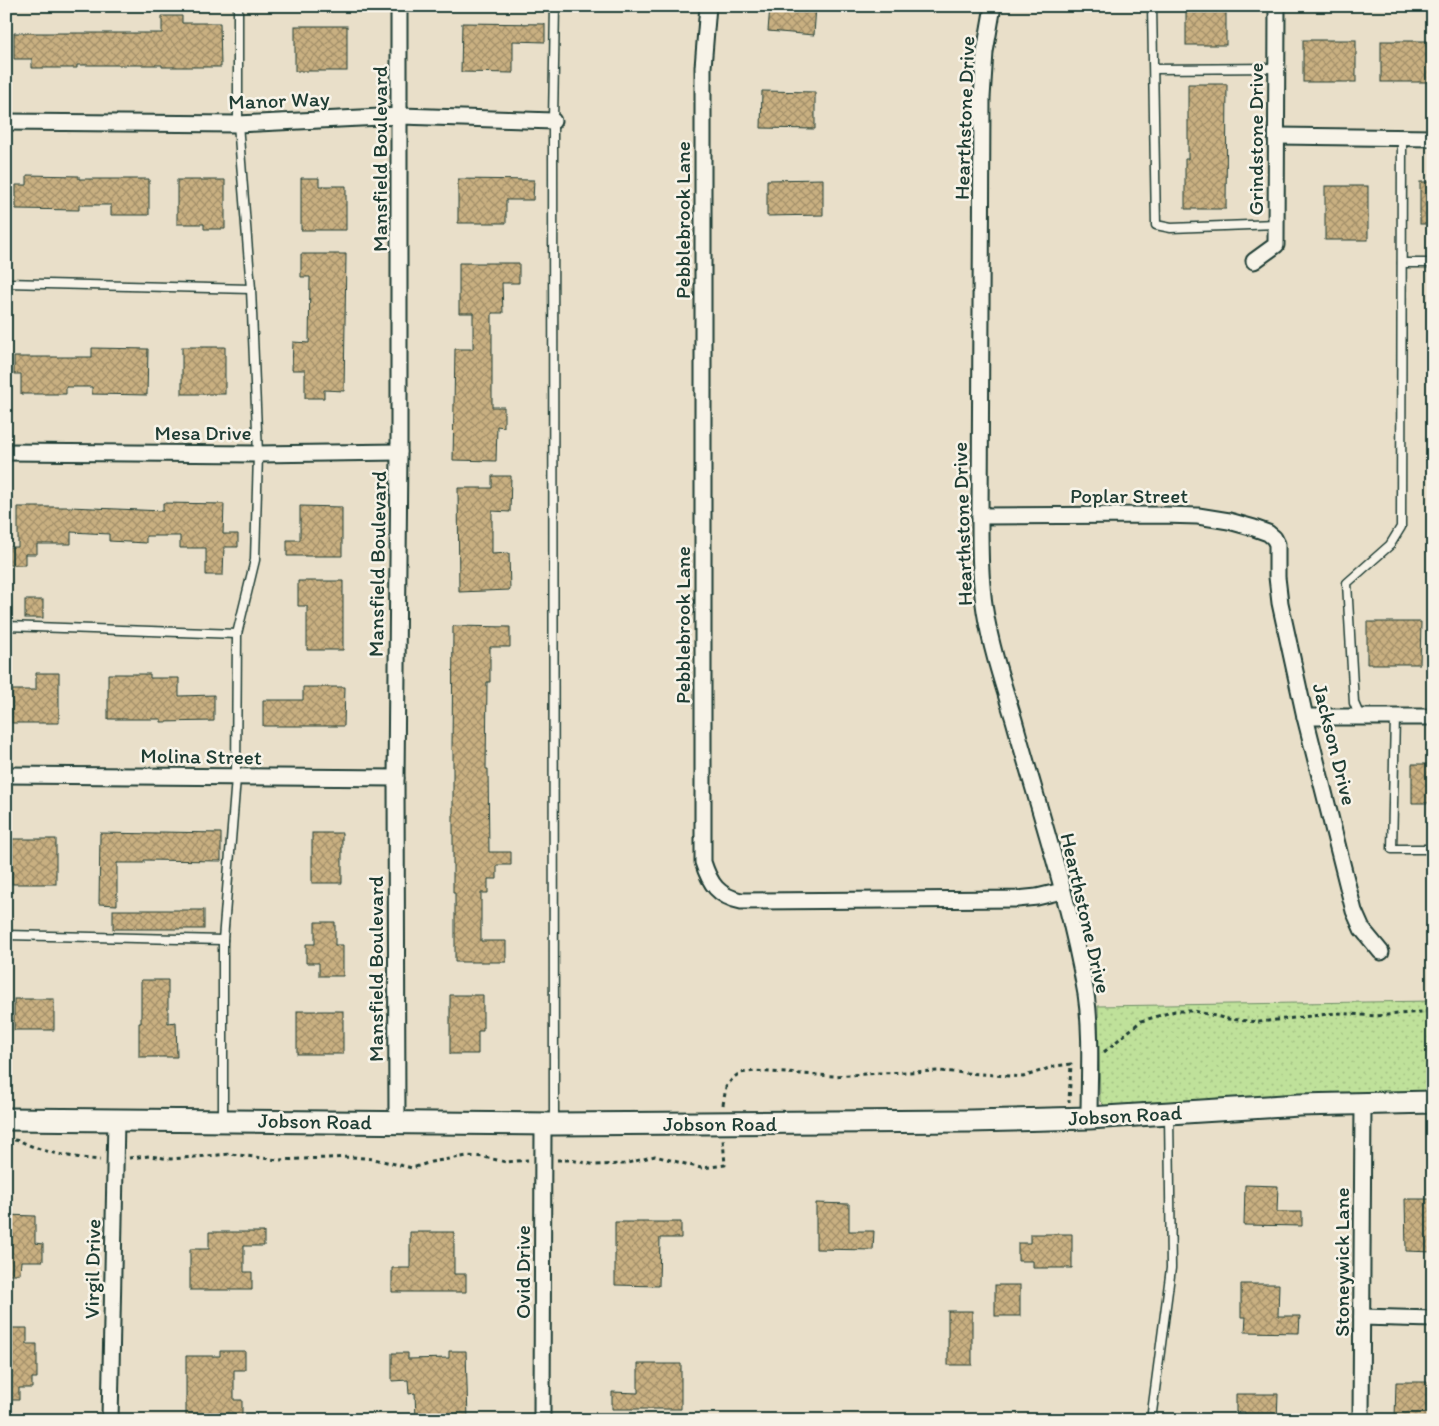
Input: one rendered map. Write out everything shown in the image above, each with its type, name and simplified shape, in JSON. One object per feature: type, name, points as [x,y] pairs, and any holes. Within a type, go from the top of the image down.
[{"type":"street","name":"Mansfield Boulevard","points":[[397,1122],[396,778],[401,116],[400,6]]},
{"type":"street","name":"Pebblebrook Lane","points":[[708,6],[703,67],[703,862],[708,879],[727,898],[742,901],[1017,899],[1062,891]]},
{"type":"street","name":"Hearthstone Drive","points":[[993,6],[985,52],[982,98],[981,576],[985,611],[997,663],[1062,891],[1086,996],[1089,1118]]},
{"type":"street","name":"Grindstone Drive","points":[[1254,261],[1276,245],[1277,6]]},
{"type":"street","name":"Manor Way","points":[[6,122],[238,124],[401,116],[553,121]]},
{"type":"street","points":[[1277,136],[1433,138]]},
{"type":"street","name":"Mesa Drive","points":[[6,452],[258,454],[399,452]]},
{"type":"street","name":"Poplar Street","points":[[980,516],[1198,516],[1245,525],[1268,533],[1274,538]]},
{"type":"street","name":"Jackson Drive","points":[[1274,538],[1277,544],[1277,577],[1280,603],[1305,718],[1354,912],[1362,929],[1381,952]]},
{"type":"street","points":[[1305,718],[1360,716],[1433,717]]},
{"type":"street","name":"Molina Street","points":[[6,775],[396,778]]},
{"type":"street","name":"Jobson Road","points":[[6,1119],[549,1124],[941,1121],[1089,1118],[1299,1105],[1433,1102]]},
{"type":"street","name":"Stoneywick Lane","points":[[1361,1420],[1363,1104]]},
{"type":"street","name":"Virgil Drive","points":[[110,1420],[116,1120]]},
{"type":"street","name":"Ovid Drive","points":[[542,1420],[549,1124]]},
{"type":"street","points":[[1362,1317],[1433,1318]]},
{"type":"lane","points":[[224,1121],[224,940],[236,778],[236,634],[255,560],[258,454],[251,289],[238,124],[238,6]]},
{"type":"lane","points":[[549,1124],[555,6]]},
{"type":"lane","points":[[1152,6],[1156,225],[1171,228],[1276,224]]},
{"type":"lane","points":[[1154,69],[1277,68]]},
{"type":"lane","points":[[1360,716],[1354,703],[1347,583],[1390,545],[1401,527],[1402,138]]},
{"type":"lane","points":[[1402,263],[1433,263]]},
{"type":"lane","points":[[6,283],[251,289]]},
{"type":"lane","points":[[6,626],[236,634]]},
{"type":"lane","points":[[1395,717],[1392,848],[1433,849]]},
{"type":"lane","points":[[6,935],[224,940]]},
{"type":"lane","points":[[1151,1420],[1171,1268],[1170,1113]]},
{"type":"path","points":[[1104,1052],[1141,1021],[1174,1010],[1194,1011],[1228,1019],[1259,1022],[1337,1013],[1376,1016],[1433,1011]]},
{"type":"green space","points":[[1433,1001],[1433,1099],[1108,1109],[1100,1101],[1098,1006]]},
{"type":"building","points":[[770,6],[816,6],[814,35],[768,31]]},
{"type":"building","points":[[1186,6],[1226,6],[1226,45],[1186,45]]},
{"type":"building","points":[[162,16],[182,16],[182,23],[220,23],[221,67],[77,65],[77,68],[32,68],[32,59],[14,59],[14,33],[162,33]]},
{"type":"building","points":[[462,23],[545,24],[545,42],[513,41],[513,73],[461,72]]},
{"type":"building","points":[[295,26],[347,26],[347,71],[295,71]]},
{"type":"building","points":[[1303,40],[1356,40],[1356,82],[1303,82]]},
{"type":"building","points":[[1381,41],[1433,41],[1433,82],[1381,82]]},
{"type":"building","points":[[1188,84],[1227,84],[1226,209],[1185,209],[1185,159],[1188,159]]},
{"type":"building","points":[[762,91],[815,92],[815,129],[761,128]]},
{"type":"building","points":[[27,175],[79,176],[79,179],[149,179],[149,215],[111,215],[111,205],[79,205],[79,210],[16,209],[16,185],[27,185]]},
{"type":"building","points":[[301,178],[319,178],[319,186],[346,186],[346,230],[301,230]]},
{"type":"building","points":[[458,179],[534,180],[533,200],[506,200],[506,223],[458,223]]},
{"type":"building","points":[[823,179],[823,215],[767,216],[767,180]]},
{"type":"building","points":[[177,180],[225,180],[225,229],[204,229],[204,224],[177,224]]},
{"type":"building","points":[[1420,182],[1433,182],[1433,224],[1420,224]]},
{"type":"building","points":[[1325,186],[1368,186],[1368,240],[1325,240]]},
{"type":"building","points":[[301,254],[346,254],[344,391],[324,390],[324,398],[305,398],[305,370],[292,370],[293,342],[309,343],[310,277],[301,277]]},
{"type":"building","points":[[459,263],[519,263],[519,283],[502,283],[503,313],[492,313],[492,407],[504,407],[504,427],[497,426],[496,461],[453,460],[455,349],[473,349],[473,313],[459,313]]},
{"type":"building","points":[[182,347],[225,347],[225,394],[182,394]]},
{"type":"building","points":[[92,348],[148,349],[147,395],[92,394],[92,387],[66,387],[66,394],[21,394],[21,374],[14,374],[14,357],[92,357]]},
{"type":"building","points":[[492,476],[511,476],[510,512],[492,511],[492,554],[509,553],[510,590],[459,592],[458,488],[492,488]]},
{"type":"building","points":[[163,503],[224,504],[223,534],[238,534],[238,547],[224,547],[223,575],[206,575],[206,548],[180,548],[180,536],[146,536],[146,543],[109,541],[109,534],[71,532],[71,544],[37,544],[37,554],[25,554],[25,565],[9,565],[9,547],[18,547],[18,507],[163,511]]},
{"type":"building","points":[[300,506],[342,507],[342,556],[287,556],[287,540],[300,540]]},
{"type":"building","points":[[298,581],[343,581],[343,650],[307,650],[307,606],[298,606]]},
{"type":"building","points":[[25,600],[43,600],[43,618],[25,618]]},
{"type":"building","points":[[1367,622],[1421,622],[1420,664],[1367,664]]},
{"type":"building","points":[[453,626],[510,627],[510,647],[490,647],[490,682],[487,682],[486,769],[488,769],[489,852],[511,852],[511,865],[497,865],[497,879],[488,879],[488,893],[481,893],[481,941],[506,941],[506,962],[455,962],[452,750]]},
{"type":"building","points":[[36,673],[59,673],[59,723],[12,723],[12,690],[36,690]]},
{"type":"building","points":[[108,674],[150,674],[150,678],[179,678],[179,696],[214,695],[214,721],[161,722],[161,719],[108,719]]},
{"type":"building","points":[[303,687],[345,687],[344,726],[263,726],[263,700],[303,700]]},
{"type":"building","points":[[1412,764],[1433,764],[1433,803],[1412,803]]},
{"type":"building","points":[[159,832],[221,833],[221,861],[144,860],[144,863],[117,863],[117,905],[99,904],[100,833],[159,834]]},
{"type":"building","points":[[312,833],[342,833],[342,883],[312,883]]},
{"type":"building","points":[[12,839],[56,839],[56,884],[12,884]]},
{"type":"building","points":[[113,910],[204,910],[204,929],[113,929]]},
{"type":"building","points":[[315,922],[335,922],[335,945],[343,945],[343,976],[319,976],[319,963],[306,963],[306,944],[315,944]]},
{"type":"building","points":[[141,980],[168,980],[168,1023],[176,1022],[177,1057],[139,1057]]},
{"type":"building","points":[[450,995],[483,995],[483,1031],[478,1031],[478,1054],[450,1054]]},
{"type":"building","points":[[14,999],[54,999],[54,1030],[14,1030]]},
{"type":"building","points":[[297,1011],[343,1011],[343,1054],[297,1054]]},
{"type":"building","points":[[1245,1185],[1278,1186],[1277,1212],[1302,1212],[1302,1226],[1244,1225]]},
{"type":"building","points":[[1405,1199],[1433,1199],[1433,1252],[1406,1251]]},
{"type":"building","points":[[816,1203],[849,1204],[849,1231],[874,1231],[873,1250],[816,1249]]},
{"type":"building","points":[[6,1215],[35,1216],[35,1243],[43,1244],[43,1261],[21,1261],[20,1274],[6,1274]]},
{"type":"building","points":[[615,1222],[681,1222],[681,1238],[660,1238],[659,1286],[615,1285]]},
{"type":"building","points":[[209,1232],[264,1232],[264,1246],[244,1246],[244,1272],[252,1272],[252,1290],[190,1290],[190,1249],[209,1249]]},
{"type":"building","points":[[410,1232],[454,1232],[454,1274],[466,1274],[466,1292],[392,1292],[392,1268],[410,1268]]},
{"type":"building","points":[[1030,1234],[1072,1234],[1072,1268],[1033,1268],[1033,1261],[1018,1261],[1018,1243],[1030,1243]]},
{"type":"building","points":[[1241,1284],[1279,1284],[1278,1316],[1300,1316],[1299,1333],[1245,1332],[1246,1317],[1241,1317]]},
{"type":"building","points":[[995,1285],[1020,1285],[1020,1316],[995,1316]]},
{"type":"building","points":[[948,1311],[972,1311],[972,1365],[948,1365]]},
{"type":"building","points":[[6,1328],[27,1328],[27,1344],[37,1344],[37,1378],[32,1378],[32,1388],[19,1388],[19,1400],[6,1400]]},
{"type":"building","points":[[220,1351],[245,1351],[245,1370],[234,1370],[234,1400],[242,1400],[242,1420],[228,1420],[228,1416],[186,1416],[186,1356],[220,1356]]},
{"type":"building","points":[[449,1351],[466,1351],[468,1420],[416,1420],[415,1393],[409,1394],[408,1380],[392,1381],[392,1353],[408,1353],[408,1359],[449,1358]]},
{"type":"building","points":[[638,1364],[681,1364],[681,1409],[612,1409],[612,1392],[638,1393]]},
{"type":"building","points":[[1396,1382],[1433,1382],[1433,1418],[1395,1418]]},
{"type":"building","points":[[1236,1394],[1278,1394],[1277,1420],[1245,1420],[1245,1412],[1236,1412]]}]
